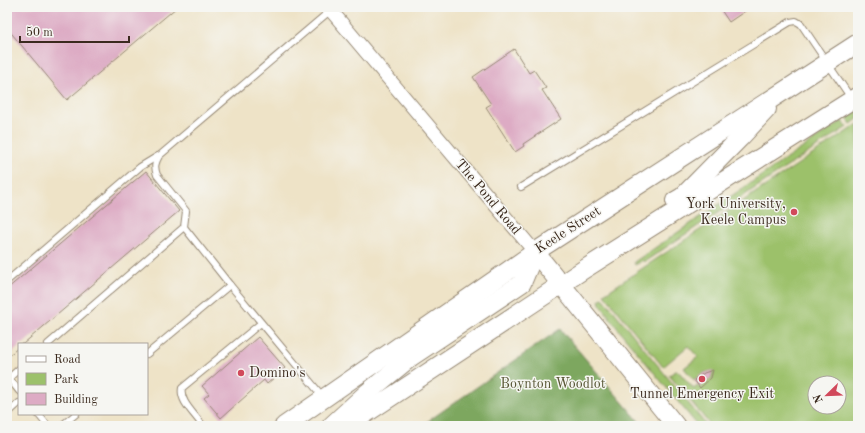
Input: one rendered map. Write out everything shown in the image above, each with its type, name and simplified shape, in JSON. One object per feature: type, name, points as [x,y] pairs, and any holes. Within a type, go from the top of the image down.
[{"type":"main road","name":"Keele Street","points":[[284,426],[534,252],[858,43]]},
{"type":"main road","points":[[561,285],[578,264],[682,197],[784,91]]},
{"type":"main road","points":[[347,426],[561,285],[855,97]]},
{"type":"main road","name":"The Pond Road","points":[[534,252],[676,426]]},
{"type":"main road","points":[[331,426],[368,392],[411,357],[522,282],[534,252]]},
{"type":"street","name":"The Pond Road","points":[[329,9],[534,252]]},
{"type":"lane","points":[[7,281],[140,167],[159,156],[329,9]]},
{"type":"lane","points":[[521,188],[790,22],[796,21],[801,24],[855,97]]},
{"type":"lane","points":[[49,343],[184,227],[186,211],[157,175],[155,163],[159,156]]},
{"type":"lane","points":[[184,227],[261,323],[324,398]]},
{"type":"lane","points":[[148,353],[230,285]]},
{"type":"lane","points":[[200,426],[202,425],[183,399],[181,394],[182,388],[261,323]]},
{"type":"lane","points":[[18,370],[8,378],[18,390]]},
{"type":"lane","points":[[7,414],[18,404]]},
{"type":"lane","points":[[39,415],[48,426]]},
{"type":"lane","points":[[61,426],[75,415]]},
{"type":"green space","points":[[858,110],[858,119],[851,124],[847,118]]},
{"type":"green space","points":[[842,121],[847,127],[644,262],[643,260],[635,265],[634,262]]},
{"type":"green space","name":"York University, Keele Campus","points":[[858,124],[858,426],[711,426],[669,375],[678,371],[694,389],[698,385],[700,387],[711,378],[713,371],[704,373],[694,380],[684,368],[698,357],[688,346],[663,367],[604,294]]},
{"type":"green space","points":[[602,298],[707,426],[698,426],[618,329],[600,304],[599,300]]},
{"type":"green space","name":"Boynton Woodlot","points":[[560,329],[643,426],[421,426]]},
{"type":"building","points":[[7,7],[177,7],[67,100],[7,28]]},
{"type":"building","points":[[719,7],[751,7],[729,22]]},
{"type":"building","points":[[514,49],[529,73],[534,70],[546,88],[542,90],[561,119],[523,144],[524,146],[515,152],[486,107],[491,104],[473,77]]},
{"type":"building","points":[[146,171],[179,211],[24,343],[18,343],[18,348],[7,357],[7,289]]},
{"type":"building","points":[[258,337],[285,368],[267,384],[264,380],[221,418],[204,398],[209,394],[202,386]]},
{"type":"building","name":"Tunnel Emergency Exit","points":[[713,370],[711,378],[700,388],[694,380],[704,373]]},
{"type":"place","name":"York University, Keele Campus","points":[[794,212]]},
{"type":"place","name":"Domino's","points":[[241,373]]},
{"type":"place","name":"Tunnel Emergency Exit","points":[[702,379]]}]
